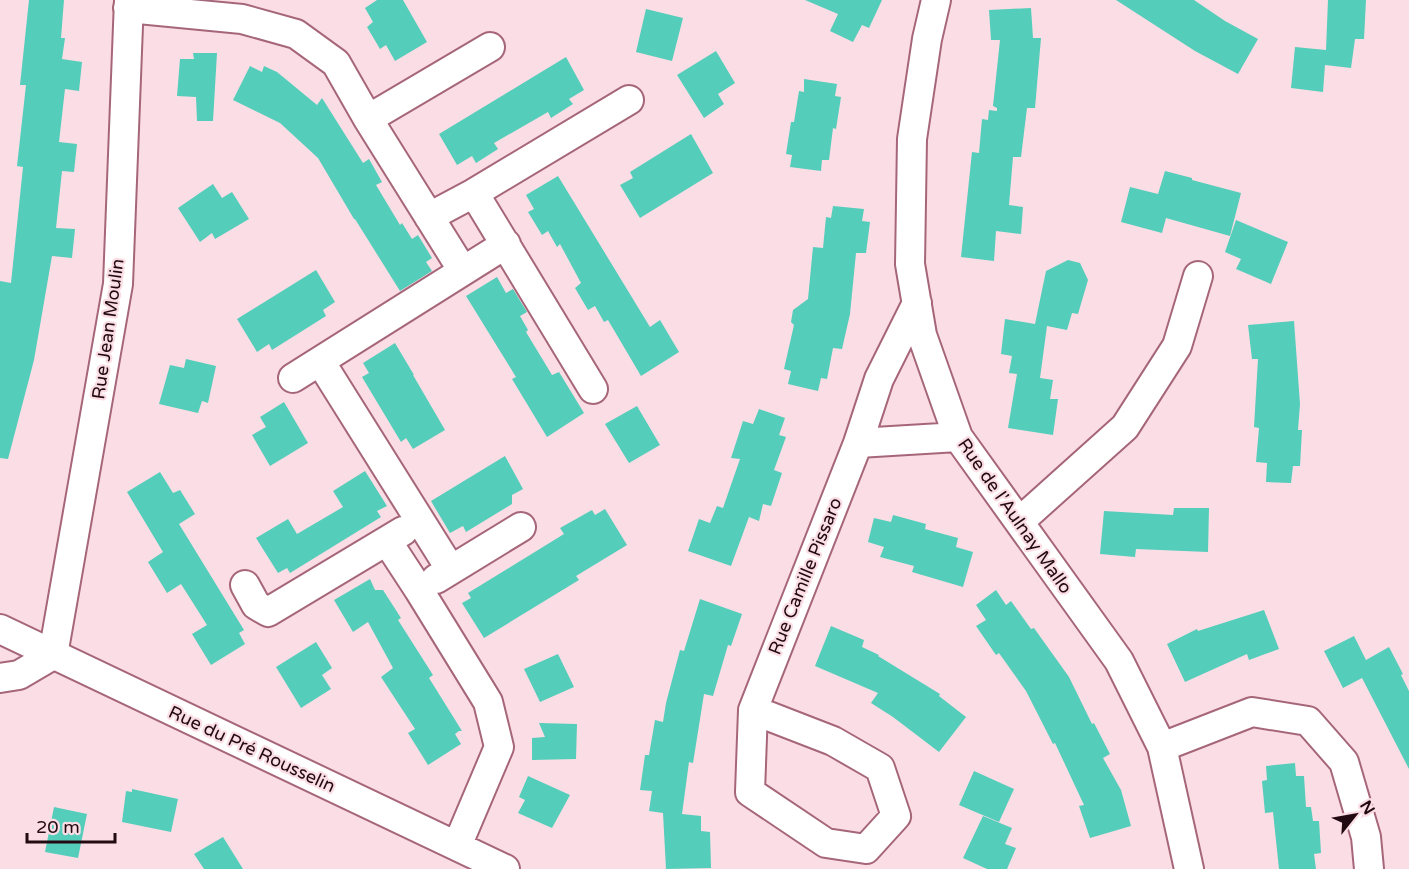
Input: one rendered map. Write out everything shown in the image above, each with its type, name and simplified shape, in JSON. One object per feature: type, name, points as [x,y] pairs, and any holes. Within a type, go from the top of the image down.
[{"type":"street","name":"Rue de l'Aulnay Mallo","points":[[936,0],[927,39],[912,139],[910,264],[922,335],[958,437],[1119,661],[1162,747],[1189,869]]},
{"type":"street","points":[[129,4],[242,19],[296,34],[336,63],[463,271]]},
{"type":"street","name":"Rue Jean Moulin","points":[[53,655],[118,284],[129,4]]},
{"type":"street","points":[[369,118],[490,48]]},
{"type":"street","points":[[429,217],[474,193],[629,100]]},
{"type":"street","points":[[474,193],[593,389]]},
{"type":"street","points":[[293,378],[506,244]]},
{"type":"street","points":[[1019,522],[1125,427],[1177,346],[1198,276]]},
{"type":"street","name":"Rue Camille Pissaro","points":[[753,710],[833,741],[880,768],[896,816],[866,849],[826,843],[750,792],[753,710],[858,442],[879,380],[917,303]]},
{"type":"street","points":[[320,361],[451,570]]},
{"type":"street","points":[[858,442],[958,437]]},
{"type":"street","points":[[245,585],[256,605],[268,612],[420,521]]},
{"type":"street","points":[[419,590],[521,527]]},
{"type":"street","points":[[387,541],[488,702],[499,747],[457,846]]},
{"type":"street","name":"Rue du Pré Rousselin","points":[[0,629],[505,869]]},
{"type":"street","points":[[0,678],[19,675],[53,655]]},
{"type":"street","points":[[1162,747],[1252,712],[1308,721],[1344,762],[1366,837],[1369,869]]},
{"type":"building","points":[[29,0],[64,0],[61,38],[65,38],[62,59],[82,62],[79,91],[65,89],[59,142],[77,144],[74,172],[62,171],[56,228],[75,229],[72,258],[52,256],[34,360],[8,459],[0,458],[0,281],[11,283],[23,167],[17,166],[26,85],[20,85]]},
{"type":"building","points":[[377,0],[403,0],[427,42],[395,61],[386,45],[380,49],[367,27],[373,22],[365,8]]},
{"type":"building","points":[[805,0],[882,0],[869,28],[862,25],[853,42],[830,31],[838,14]]},
{"type":"building","points":[[1116,0],[1194,0],[1225,21],[1258,39],[1238,74],[1195,51]]},
{"type":"building","points":[[1328,0],[1366,0],[1364,39],[1355,39],[1351,68],[1325,65],[1323,92],[1291,88],[1295,47],[1326,50]]},
{"type":"building","points":[[1031,8],[1033,38],[1041,38],[1035,108],[1027,108],[1021,157],[1013,157],[1009,205],[1023,207],[1021,234],[996,231],[994,261],[961,257],[972,152],[979,153],[982,119],[988,120],[989,110],[997,111],[997,108],[993,106],[1000,40],[991,40],[989,10]]},
{"type":"building","points":[[646,9],[683,18],[672,61],[636,52]]},
{"type":"building","points":[[716,51],[735,83],[718,94],[724,104],[704,118],[677,75]]},
{"type":"building","points":[[193,53],[217,53],[213,121],[197,121],[196,97],[177,96],[180,59],[194,59]]},
{"type":"building","points":[[566,57],[584,90],[569,99],[573,104],[551,118],[548,112],[494,143],[498,149],[476,163],[472,156],[457,165],[439,134]]},
{"type":"building","points":[[250,66],[262,72],[264,66],[277,72],[317,105],[322,98],[363,163],[369,159],[382,182],[376,185],[400,225],[402,223],[412,239],[418,235],[432,258],[426,262],[432,271],[400,291],[318,158],[280,123],[233,100]]},
{"type":"building","points":[[804,79],[837,84],[835,96],[841,97],[836,129],[833,128],[829,160],[822,160],[821,171],[790,167],[792,155],[786,154],[799,91],[804,92]]},
{"type":"building","points":[[691,134],[713,173],[640,218],[620,185],[633,178],[630,172]]},
{"type":"building","points":[[1165,171],[1241,193],[1230,236],[1166,218],[1162,233],[1121,222],[1130,187],[1158,194]]},
{"type":"building","points":[[558,176],[650,327],[660,320],[679,352],[641,376],[608,320],[604,322],[595,306],[588,310],[575,288],[581,283],[560,244],[557,247],[548,231],[542,235],[528,212],[534,209],[526,195]]},
{"type":"building","points":[[213,184],[222,198],[232,192],[249,219],[215,239],[212,233],[200,242],[178,208]]},
{"type":"building","points":[[833,206],[864,209],[862,221],[870,222],[866,253],[856,253],[850,314],[842,349],[833,348],[827,379],[821,378],[818,391],[788,384],[791,371],[784,369],[794,325],[791,322],[793,310],[808,299],[813,247],[823,248],[826,217],[831,218]]},
{"type":"building","points":[[1236,220],[1288,242],[1271,284],[1236,269],[1241,259],[1225,252]]},
{"type":"building","points":[[1068,260],[1080,263],[1088,280],[1078,314],[1072,313],[1067,330],[1047,326],[1040,378],[1053,380],[1050,399],[1058,399],[1053,435],[1008,428],[1017,374],[1009,373],[1012,356],[1001,354],[1005,319],[1035,324],[1046,271]]},
{"type":"building","points":[[316,270],[335,302],[323,310],[326,316],[272,350],[269,344],[257,352],[237,319]]},
{"type":"building","points":[[497,277],[506,293],[513,289],[527,312],[520,316],[528,330],[526,332],[552,375],[559,372],[584,413],[547,437],[512,379],[516,377],[466,296]]},
{"type":"building","points":[[1294,321],[1300,404],[1298,430],[1302,430],[1300,466],[1293,466],[1291,483],[1266,482],[1267,463],[1256,462],[1259,428],[1254,427],[1258,359],[1252,359],[1248,325]]},
{"type":"building","points":[[395,343],[445,430],[413,449],[406,438],[401,442],[362,377],[369,373],[363,363]]},
{"type":"building","points":[[186,359],[216,366],[208,403],[202,401],[198,413],[159,404],[170,365],[184,368]]},
{"type":"building","points":[[284,402],[308,443],[270,466],[252,435],[266,427],[260,417]]},
{"type":"building","points":[[637,406],[660,445],[629,463],[605,424]]},
{"type":"building","points":[[759,409],[785,418],[779,435],[786,437],[774,470],[782,473],[771,506],[763,504],[759,521],[749,517],[731,566],[688,551],[699,519],[710,523],[717,506],[723,508],[740,459],[731,458],[743,421],[753,424]]},
{"type":"building","points":[[505,456],[523,489],[512,495],[512,504],[466,532],[463,526],[450,533],[431,501]]},
{"type":"building","points":[[365,471],[387,506],[377,511],[381,517],[290,573],[287,568],[278,573],[256,538],[288,519],[297,534],[343,507],[333,491]]},
{"type":"building","points":[[160,472],[173,493],[180,490],[195,514],[179,524],[244,630],[239,633],[245,644],[211,665],[192,634],[207,625],[181,584],[167,593],[148,562],[163,552],[127,492]]},
{"type":"building","points":[[1174,508],[1209,508],[1208,552],[1136,549],[1135,557],[1100,554],[1104,511],[1173,515]]},
{"type":"building","points":[[605,509],[627,545],[576,576],[579,580],[484,638],[462,603],[471,598],[468,593],[564,534],[560,528],[592,510],[595,515]]},
{"type":"building","points":[[893,515],[926,524],[925,529],[958,538],[956,547],[973,552],[963,587],[912,572],[914,566],[880,557],[884,547],[868,542],[874,518],[891,522]]},
{"type":"building","points":[[370,579],[375,590],[383,590],[401,618],[398,620],[433,675],[429,678],[462,731],[455,734],[461,744],[428,765],[408,733],[415,729],[381,677],[393,668],[368,622],[353,632],[334,600]]},
{"type":"building","points":[[996,590],[1006,605],[1011,601],[1031,629],[1034,628],[1069,677],[1110,754],[1103,758],[1121,790],[1131,826],[1090,838],[1079,806],[1084,805],[1055,743],[1053,744],[1026,691],[999,653],[996,655],[976,626],[986,620],[976,605]]},
{"type":"building","points":[[700,599],[742,614],[731,646],[728,645],[713,696],[704,694],[693,763],[689,762],[682,814],[701,816],[701,831],[710,832],[711,868],[666,869],[663,813],[649,811],[652,791],[640,790],[645,755],[649,755],[655,720],[663,722],[680,650],[684,651]]},
{"type":"building","points":[[1264,610],[1279,649],[1249,660],[1247,654],[1185,682],[1167,644],[1197,629],[1198,631]]},
{"type":"building","points":[[831,626],[864,640],[862,647],[879,655],[940,694],[939,696],[966,717],[939,752],[871,703],[878,693],[815,666]]},
{"type":"building","points":[[1354,636],[1366,660],[1389,647],[1403,674],[1401,675],[1409,691],[1409,769],[1362,678],[1343,688],[1324,651]]},
{"type":"building","points":[[316,642],[332,668],[322,675],[331,689],[301,708],[276,667]]},
{"type":"building","points":[[558,654],[574,687],[540,702],[524,669]]},
{"type":"building","points":[[539,723],[577,724],[576,759],[532,760],[532,738],[545,737]]},
{"type":"building","points":[[1295,763],[1296,776],[1304,776],[1306,807],[1311,807],[1313,821],[1319,821],[1321,853],[1314,854],[1316,869],[1279,869],[1273,812],[1265,813],[1262,781],[1267,780],[1266,766]]},
{"type":"building","points":[[974,771],[1014,789],[999,822],[959,805]]},
{"type":"building","points":[[528,776],[570,795],[552,828],[518,813],[525,800],[519,797]]},
{"type":"building","points":[[132,789],[178,799],[171,832],[122,822],[126,791],[132,792]]},
{"type":"building","points":[[54,807],[87,814],[78,858],[45,852]]},
{"type":"building","points":[[983,816],[1012,828],[1005,844],[1016,848],[1007,869],[987,869],[963,858]]},
{"type":"building","points":[[223,837],[243,869],[204,869],[194,854]]}]
